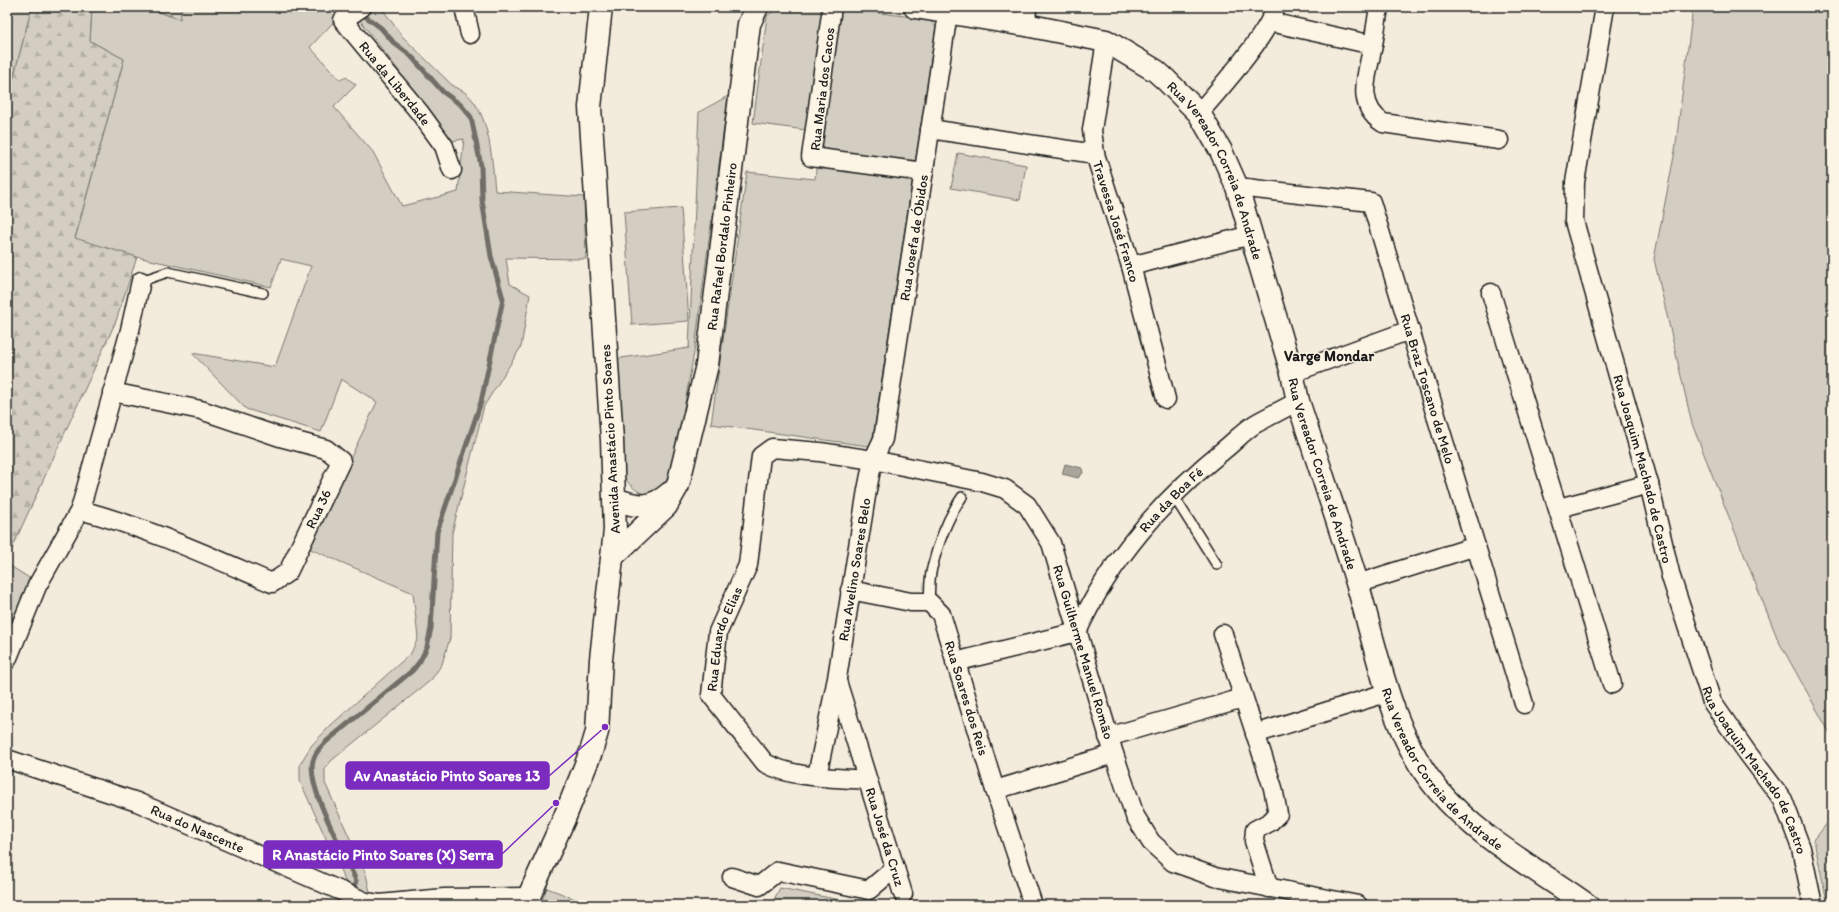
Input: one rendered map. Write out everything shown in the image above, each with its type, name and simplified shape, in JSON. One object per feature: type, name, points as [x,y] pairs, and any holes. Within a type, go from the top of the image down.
[{"type":"street","points":[[464,7],[470,34]]},
{"type":"street","name":"Avenida Anastácio Pinto Soares","points":[[601,7],[590,107],[623,502]]},
{"type":"street","name":"Rua Rafael Bordalo Pinheiro","points":[[613,556],[666,506],[678,485],[707,365],[749,24],[757,7]]},
{"type":"street","name":"Rua Maria dos Cacos","points":[[832,7],[811,156],[924,172]]},
{"type":"street","name":"Rua Vereador Correia de Andrade","points":[[915,7],[948,13],[1026,16],[1106,41],[1156,71],[1199,113],[1221,151],[1237,187],[1292,373],[1298,401],[1357,584],[1399,726],[1410,749],[1422,770],[1452,805],[1500,846],[1587,905]]},
{"type":"street","points":[[1379,7],[1365,99],[1369,110],[1375,118],[1392,125],[1499,140]]},
{"type":"street","name":"Rua Joaquim Machado de Castro","points":[[1604,7],[1575,182],[1574,221],[1649,484],[1672,577],[1712,702],[1746,751],[1783,800],[1801,848],[1813,905]]},
{"type":"street","name":"Rua da Liberdade","points":[[358,9],[343,20],[420,113],[444,146],[452,170]]},
{"type":"street","name":"Rua Josefa de Óbidos","points":[[873,460],[883,439],[948,13]]},
{"type":"street","points":[[1199,113],[1228,80],[1273,14],[1373,45]]},
{"type":"street","name":"Travessa José Franco","points":[[1106,41],[1092,130],[1096,154],[1131,266],[1166,399]]},
{"type":"street","points":[[930,129],[1096,154]]},
{"type":"street","name":"Rua Braz Toscano de Melo","points":[[1237,187],[1371,202],[1524,704]]},
{"type":"street","points":[[1131,266],[1251,235]]},
{"type":"street","points":[[7,660],[37,586],[80,510],[130,330],[141,281]]},
{"type":"street","points":[[1491,293],[1559,508],[1612,684]]},
{"type":"street","points":[[1292,373],[1410,330]]},
{"type":"street","name":"Rua 36","points":[[80,510],[110,518],[146,531],[272,583],[288,572],[341,461],[326,449],[280,437],[201,410],[112,392]]},
{"type":"street","name":"Rua da Boa Fé","points":[[1077,632],[1086,613],[1116,565],[1173,495],[1202,467],[1254,424],[1298,401]]},
{"type":"street","name":"Rua Guilherme Manuel Romão","points":[[772,448],[820,452],[873,460],[982,482],[1005,489],[1027,505],[1051,543],[1111,745],[1135,816],[1151,842],[1173,862],[1215,877],[1358,905]]},
{"type":"street","name":"Rua Eduardo Elias","points":[[772,448],[761,456],[748,565],[718,632],[711,695],[765,763],[777,770],[817,776],[867,780]]},
{"type":"street","name":"Rua Avelino Soares Belo","points":[[817,776],[837,678],[850,590],[873,460]]},
{"type":"street","points":[[1559,508],[1649,484]]},
{"type":"street","points":[[646,525],[632,528],[623,527],[615,523],[620,514],[623,502],[644,506],[654,503],[667,495],[678,485]]},
{"type":"street","name":"Avenida Anastácio Pinto Soares","points":[[527,901],[564,818],[591,752],[597,732],[601,659],[613,556],[615,523]]},
{"type":"street","points":[[1357,584],[1476,546]]},
{"type":"street","points":[[850,590],[911,602],[929,602]]},
{"type":"street","name":"Rua Soares dos Reis","points":[[929,602],[941,614],[995,790],[1033,905]]},
{"type":"street","points":[[955,662],[1077,632]]},
{"type":"street","points":[[1223,634],[1273,788],[1278,814],[1270,822],[1255,830],[1254,841],[1269,888]]},
{"type":"street","name":"Rua Avelino Soares Belo","points":[[837,678],[867,780]]},
{"type":"street","points":[[1255,734],[1389,692]]},
{"type":"street","points":[[995,790],[1111,745],[1243,698]]},
{"type":"street","name":"Rua do Nascente","points":[[7,759],[137,802],[366,902],[379,904],[444,898],[527,901]]},
{"type":"street","name":"Rua José da Cruz","points":[[867,780],[903,894]]},
{"type":"street","points":[[732,877],[759,886],[778,871],[869,890],[895,868]]},
{"type":"lane","points":[[141,281],[168,272],[263,293]]},
{"type":"lane","points":[[1173,495],[1217,565]]},
{"type":"lane","points":[[929,602],[932,569],[942,537],[956,506],[962,497]]},
{"type":"green space","points":[[7,7],[32,7],[7,102]]},
{"type":"green space","points":[[32,7],[92,7],[90,41],[124,59],[75,238],[137,257],[116,321],[7,559],[7,102]]},
{"type":"green space","points":[[92,7],[144,7],[179,19],[182,7],[348,7],[310,47],[340,80],[346,77],[356,85],[334,107],[373,152],[402,206],[458,192],[464,139],[452,141],[359,19],[377,7],[381,7],[402,36],[454,87],[466,93],[475,104],[482,117],[487,132],[495,191],[584,197],[586,259],[506,258],[510,284],[530,295],[521,347],[484,406],[452,533],[450,638],[442,664],[431,680],[331,761],[325,769],[325,783],[366,874],[371,897],[346,883],[300,781],[300,764],[311,746],[330,726],[411,653],[418,638],[413,593],[308,548],[377,402],[341,379],[321,432],[246,409],[192,353],[275,367],[311,266],[281,259],[271,287],[137,257],[75,239],[124,59],[90,41]]},
{"type":"green space","points":[[144,7],[182,7],[180,19]]},
{"type":"green space","points":[[779,7],[832,7],[929,19],[936,27],[872,443],[868,446],[711,424],[747,172],[815,179],[820,132],[753,123],[767,16]]},
{"type":"green space","points":[[1693,7],[1832,7],[1832,737],[1778,640],[1692,424],[1654,259],[1675,151]]},
{"type":"green space","points":[[728,96],[695,347],[672,475],[661,491],[650,495],[645,494],[631,486],[624,477],[615,359],[689,348],[699,112]]},
{"type":"green space","points":[[958,153],[1026,165],[1020,200],[951,188]]},
{"type":"green space","points":[[681,208],[689,321],[632,325],[624,212]]},
{"type":"green space","points":[[7,564],[31,579],[7,639]]},
{"type":"green space","points":[[1832,817],[1832,899],[1826,897],[1814,840]]},
{"type":"green space","points":[[547,888],[591,905],[540,905]]},
{"type":"green space","points":[[780,888],[855,903],[852,905],[771,905]]},
{"type":"shaded area","points":[[1065,464],[1082,468],[1083,473],[1078,478],[1062,474]]},
{"type":"waterway","points":[[347,905],[356,881],[328,821],[315,787],[312,773],[313,761],[317,752],[327,741],[413,670],[420,661],[427,647],[431,628],[437,532],[481,402],[503,299],[491,256],[482,200],[481,166],[471,117],[461,105],[443,92],[411,56],[394,43],[381,28],[365,16]]},
{"type":"place","name":"Av Anastácio Pinto Soares 13","points":[[605,727]]},
{"type":"place","name":"R Anastácio Pinto Soares (X) Serra","points":[[556,803]]},
{"type":"district","name":"Varge Mondar","points":[[1329,356]]}]
